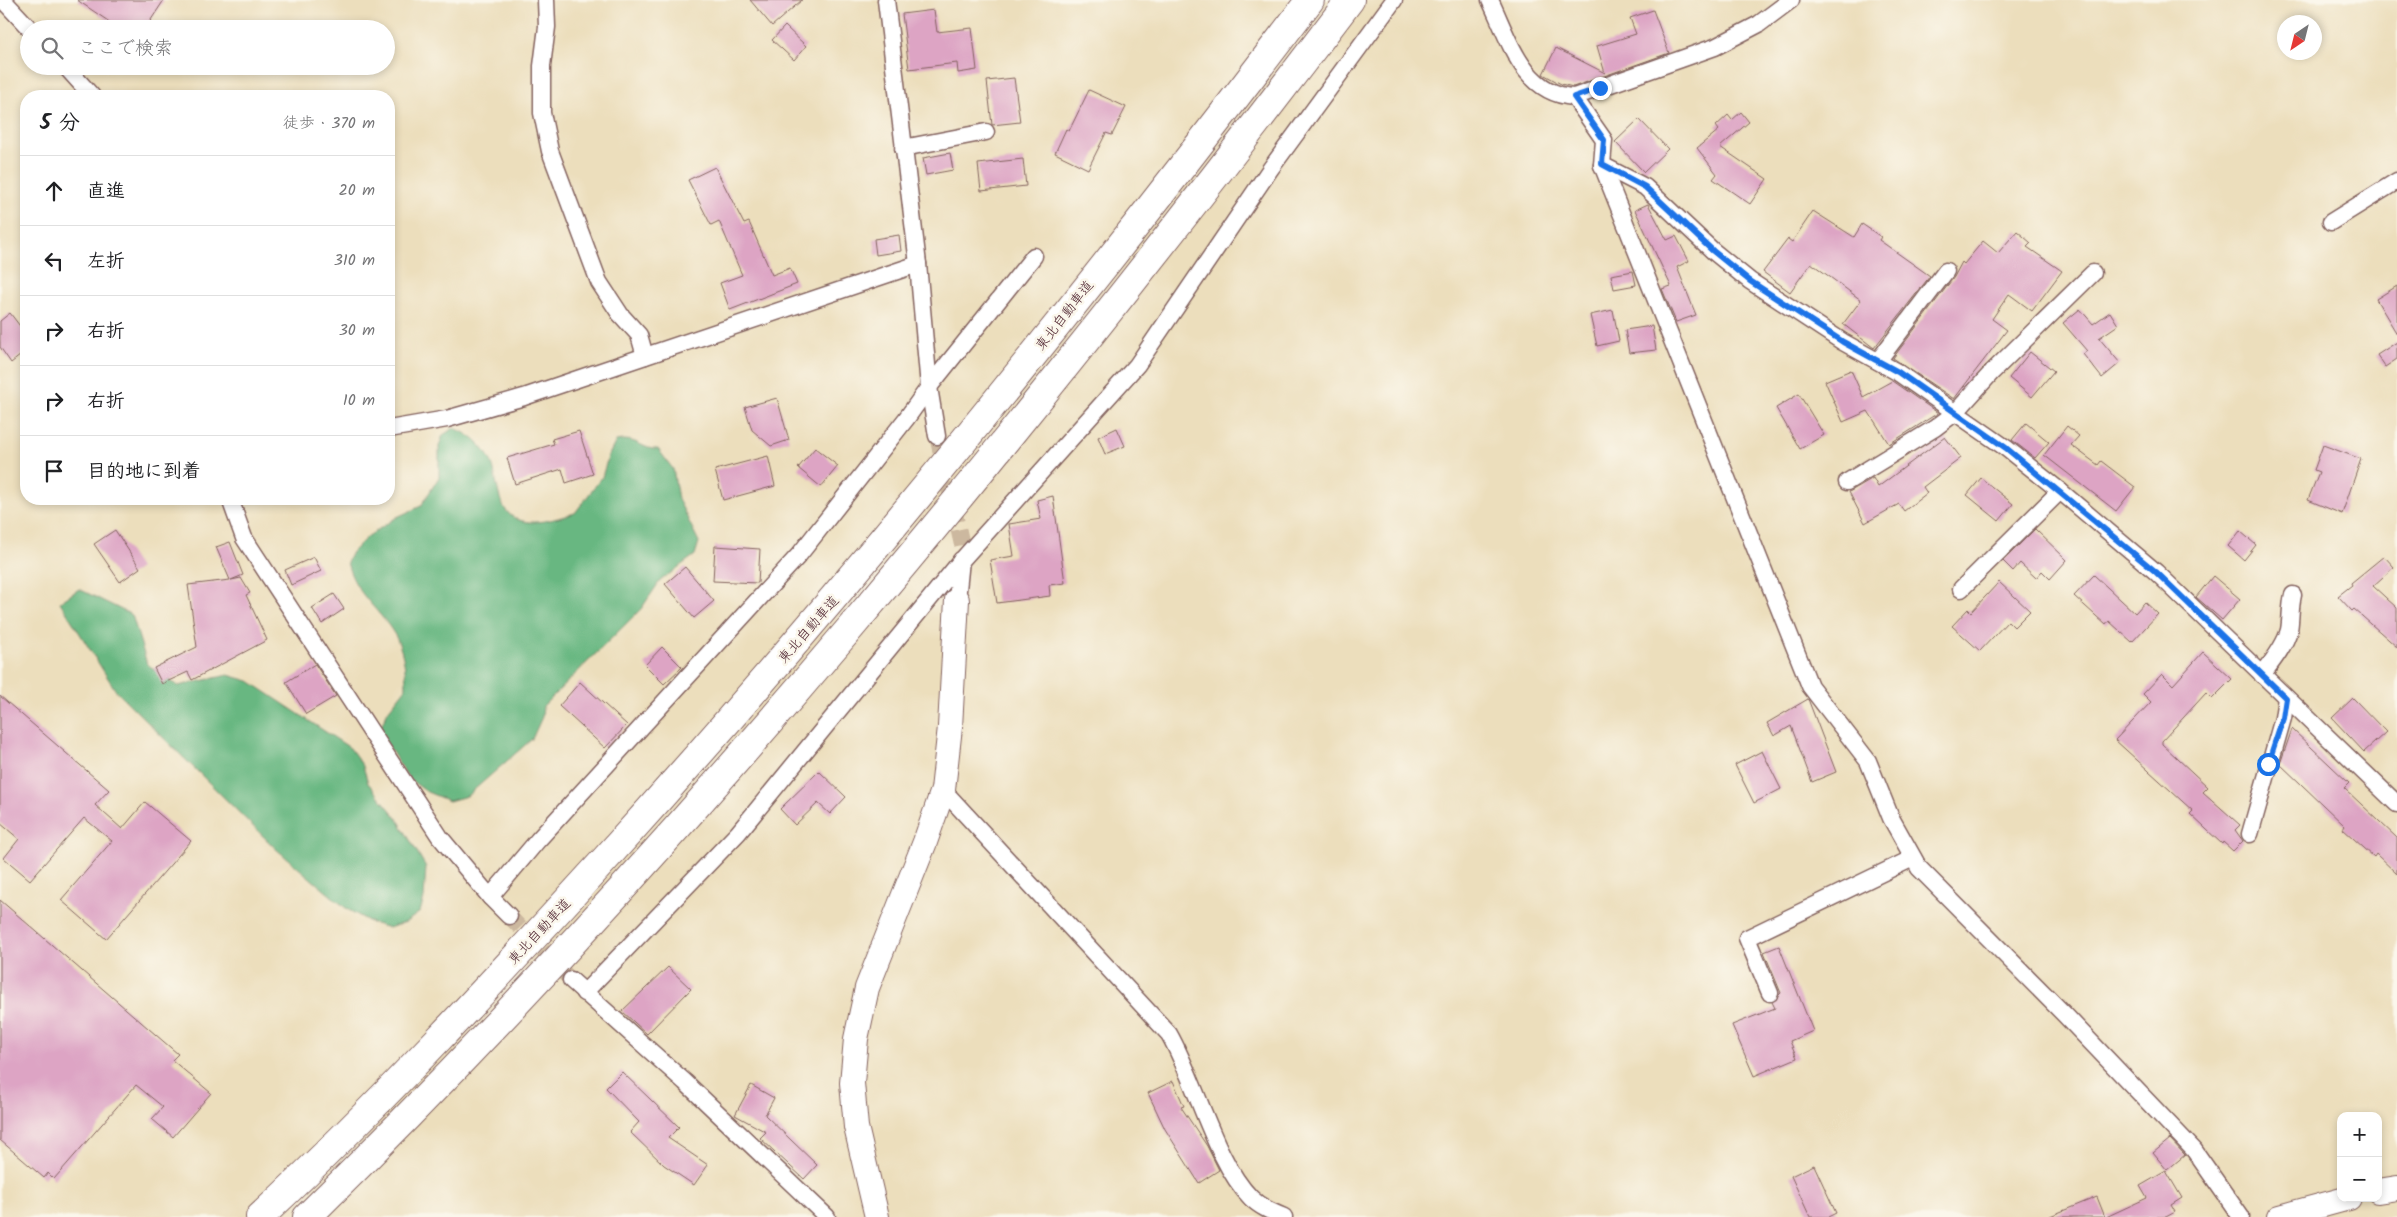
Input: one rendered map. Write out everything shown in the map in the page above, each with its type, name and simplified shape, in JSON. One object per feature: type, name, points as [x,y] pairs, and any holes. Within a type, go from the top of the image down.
[{"type":"highway","name":"東北自動車道","points":[[260,1217],[384,1096],[546,924],[660,799],[830,604],[1037,349],[1310,0]]},
{"type":"highway","points":[[307,1217],[413,1112],[574,942],[705,797],[852,626],[1055,379],[1166,240],[1350,0]]},
{"type":"street","points":[[3,0],[22,20]]},
{"type":"street","points":[[546,0],[547,27],[542,66],[542,113],[550,151],[600,282],[620,314],[639,335],[644,356]]},
{"type":"street","points":[[886,0],[918,264],[929,387],[937,436]]},
{"type":"street","points":[[584,994],[738,833],[961,553],[1137,365],[1265,176],[1394,0]]},
{"type":"street","points":[[1490,0],[1519,61],[1530,77],[1555,94],[1574,97],[1715,47],[1759,24],[1790,0]]},
{"type":"street","points":[[73,75],[87,90]]},
{"type":"street","points":[[1574,97],[1604,140],[1602,164],[1810,686],[1868,761],[1891,818],[1919,868],[2065,1015],[2194,1150],[2241,1217]]},
{"type":"street","points":[[903,148],[986,132]]},
{"type":"street","points":[[1602,164],[1645,187],[1713,251],[1750,281],[1956,412],[2060,491],[2156,572],[2397,804]]},
{"type":"street","points":[[2331,222],[2397,181]]},
{"type":"street","points":[[490,897],[538,840],[799,555],[929,387],[1034,256]]},
{"type":"street","points":[[395,428],[447,419],[524,397],[918,264]]},
{"type":"street","points":[[1878,361],[1946,271]]},
{"type":"street","points":[[1847,482],[1935,428],[1956,412],[1992,372],[2093,273]]},
{"type":"street","points":[[1960,589],[2060,491]]},
{"type":"street","points":[[232,505],[244,538],[440,836],[490,897],[509,916]]},
{"type":"street","points":[[877,1217],[856,1127],[852,1083],[856,1039],[867,988],[922,851],[943,790],[950,727],[961,553]]},
{"type":"street","points":[[2262,675],[2272,663],[2288,631],[2289,612],[2293,595]]},
{"type":"street","points":[[2250,834],[2283,718],[2286,698]]},
{"type":"street","points":[[943,790],[1169,1034],[1183,1058],[1221,1152],[1237,1180],[1251,1199],[1268,1210],[1284,1217]]},
{"type":"street","points":[[1770,993],[1748,938],[1913,858]]},
{"type":"street","points":[[571,980],[584,994],[685,1082],[827,1217]]},
{"type":"street","points":[[2382,1190],[2397,1188]]},
{"type":"street","points":[[2279,1217],[2337,1201]]},
{"type":"green space","points":[[454,428],[476,441],[488,455],[504,507],[518,519],[529,522],[547,521],[575,513],[602,477],[608,457],[616,441],[629,440],[648,448],[658,449],[673,469],[678,499],[699,542],[695,555],[660,581],[641,609],[543,706],[542,717],[532,739],[467,796],[449,801],[427,792],[409,779],[382,736],[381,726],[388,711],[406,688],[403,657],[397,639],[362,594],[347,562],[352,552],[367,537],[397,517],[421,506],[439,477],[439,446],[443,435]]},
{"type":"green space","points":[[79,589],[132,615],[147,664],[178,686],[228,675],[249,681],[350,748],[363,766],[368,783],[397,818],[426,867],[424,898],[420,912],[406,922],[389,928],[372,923],[347,909],[275,848],[116,691],[60,602]]},
{"type":"building","points":[[77,0],[164,0],[151,20],[107,20]]},
{"type":"building","points":[[750,0],[802,0],[772,26]]},
{"type":"building","points":[[934,10],[937,32],[972,28],[977,70],[958,73],[957,63],[909,69],[902,14]]},
{"type":"building","points":[[1653,10],[1669,53],[1573,87],[1561,84],[1543,74],[1556,48],[1605,73],[1597,46],[1636,34],[1630,18]]},
{"type":"building","points":[[785,26],[806,46],[794,60],[772,40]]},
{"type":"building","points":[[1014,78],[1020,122],[992,125],[987,81]]},
{"type":"building","points":[[1089,90],[1126,107],[1112,135],[1106,133],[1088,169],[1055,153],[1066,129],[1069,131]]},
{"type":"building","points":[[1741,112],[1749,122],[1720,147],[1767,179],[1750,204],[1713,179],[1717,174],[1697,148],[1719,130],[1716,126],[1728,115],[1732,120]]},
{"type":"building","points":[[1639,119],[1668,149],[1644,172],[1615,142]]},
{"type":"building","points":[[950,153],[953,170],[926,175],[923,158]]},
{"type":"building","points":[[1023,159],[1026,186],[981,191],[978,164]]},
{"type":"building","points":[[715,167],[744,224],[749,222],[772,275],[790,268],[797,284],[730,310],[720,283],[742,275],[719,221],[711,225],[688,180]]},
{"type":"building","points":[[1648,204],[1667,240],[1676,236],[1689,261],[1677,267],[1696,315],[1676,322],[1662,289],[1671,286],[1635,210]]},
{"type":"building","points":[[1813,211],[1854,237],[1862,224],[1881,237],[1879,240],[1930,276],[1874,348],[1843,324],[1861,300],[1811,263],[1790,292],[1763,272],[1788,239],[1792,242]]},
{"type":"building","points":[[2017,231],[2031,243],[2027,247],[2062,271],[2032,311],[2009,294],[1992,319],[2007,330],[1954,399],[1893,358],[1954,277],[1962,262],[1964,264],[1983,241],[1998,253]]},
{"type":"building","points":[[899,235],[901,251],[876,255],[874,239]]},
{"type":"building","points":[[1633,271],[1636,285],[1614,289],[1611,275]]},
{"type":"building","points":[[2397,286],[2397,334],[2376,299]]},
{"type":"building","points":[[2080,309],[2093,324],[2110,312],[2118,325],[2099,338],[2120,363],[2102,378],[2083,354],[2087,351],[2063,323]]},
{"type":"building","points":[[1613,310],[1619,341],[1597,346],[1590,315]]},
{"type":"building","points":[[10,313],[20,326],[20,356],[11,363],[0,347],[0,321]]},
{"type":"building","points":[[1652,326],[1656,350],[1629,353],[1625,330]]},
{"type":"building","points":[[2397,342],[2397,359],[2385,367],[2377,355]]},
{"type":"building","points":[[2030,352],[2054,371],[2032,397],[2009,378]]},
{"type":"building","points":[[1851,370],[1863,397],[1892,381],[1938,413],[1889,444],[1868,411],[1843,422],[1825,381]]},
{"type":"building","points":[[1799,394],[1824,435],[1800,449],[1776,408]]},
{"type":"building","points":[[777,398],[789,440],[771,446],[752,430],[745,407]]},
{"type":"building","points":[[2026,423],[2049,442],[2035,458],[2012,440]]},
{"type":"building","points":[[2067,426],[2079,436],[2071,445],[2098,465],[2101,461],[2135,487],[2116,511],[2044,455]]},
{"type":"building","points":[[1117,428],[1125,446],[1105,454],[1098,437]]},
{"type":"building","points":[[579,431],[593,474],[566,483],[562,469],[515,484],[507,458],[554,444],[552,439]]},
{"type":"building","points":[[1945,437],[1961,458],[1923,487],[1927,493],[1904,511],[1899,504],[1865,523],[1849,492],[1873,478],[1878,487]]},
{"type":"building","points":[[2323,445],[2361,459],[2342,514],[2308,500],[2319,472],[2314,470]]},
{"type":"building","points":[[815,448],[838,466],[821,487],[798,468]]},
{"type":"building","points":[[768,456],[775,486],[723,500],[715,470]]},
{"type":"building","points":[[1981,478],[2013,504],[1999,521],[1967,495]]},
{"type":"building","points":[[1053,496],[1065,583],[1049,585],[1050,596],[997,603],[990,560],[1014,556],[1009,524],[1041,519],[1037,500]]},
{"type":"building","points":[[2035,529],[2067,560],[2050,579],[2042,571],[2036,578],[2020,563],[2013,571],[2003,561]]},
{"type":"building","points":[[115,530],[140,568],[120,582],[94,544]]},
{"type":"building","points":[[2240,531],[2256,545],[2244,560],[2228,546]]},
{"type":"building","points":[[230,542],[243,575],[231,580],[241,578],[250,593],[246,595],[267,640],[192,680],[188,672],[162,684],[154,668],[197,647],[188,585],[230,580],[216,547]]},
{"type":"building","points":[[715,546],[760,549],[758,583],[713,581]]},
{"type":"building","points":[[2384,556],[2394,567],[2373,586],[2397,608],[2397,647],[2354,609],[2352,611],[2338,596]]},
{"type":"building","points":[[314,557],[321,571],[291,585],[285,570]]},
{"type":"building","points":[[685,567],[714,601],[694,618],[665,584]]},
{"type":"building","points":[[2094,575],[2135,613],[2145,602],[2158,614],[2132,642],[2109,621],[2106,625],[2074,596]]},
{"type":"building","points":[[2213,576],[2240,599],[2222,620],[2196,597]]},
{"type":"building","points":[[1999,582],[2030,611],[2014,627],[2008,621],[1980,651],[1952,626],[1968,609],[1971,612]]},
{"type":"building","points":[[334,594],[344,609],[322,624],[312,608]]},
{"type":"building","points":[[662,647],[682,667],[664,684],[645,665]]},
{"type":"building","points":[[2203,652],[2232,679],[2212,699],[2206,693],[2162,741],[2162,744],[2208,787],[2203,792],[2240,825],[2235,830],[2243,841],[2233,851],[2223,842],[2222,844],[2190,814],[2193,811],[2115,740],[2151,702],[2143,694],[2162,674],[2173,685]]},
{"type":"building","points":[[315,664],[336,696],[306,714],[286,682]]},
{"type":"building","points":[[580,682],[627,725],[605,748],[559,706]]},
{"type":"building","points":[[0,696],[109,790],[95,805],[122,829],[145,802],[191,841],[106,939],[61,900],[112,841],[84,818],[30,880],[4,858],[19,839],[0,823]]},
{"type":"building","points":[[2353,698],[2386,732],[2364,752],[2332,718]]},
{"type":"building","points":[[1808,699],[1836,772],[1812,782],[1791,726],[1774,736],[1767,723]]},
{"type":"building","points":[[2292,729],[2349,783],[2344,788],[2397,838],[2397,874],[2376,854],[2374,857],[2343,829],[2345,826],[2280,764]]},
{"type":"building","points":[[1762,751],[1781,789],[1754,803],[1735,765]]},
{"type":"building","points":[[819,771],[846,797],[830,814],[818,803],[795,825],[780,809]]},
{"type":"building","points":[[0,900],[178,1054],[172,1060],[211,1093],[173,1137],[152,1119],[163,1107],[136,1085],[54,1179],[48,1173],[44,1178],[0,1140]]},
{"type":"building","points":[[1779,946],[1813,1031],[1790,1041],[1797,1058],[1754,1076],[1732,1025],[1775,1008],[1772,1002],[1781,993],[1764,952]]},
{"type":"building","points":[[668,967],[691,989],[647,1034],[622,1011]]},
{"type":"building","points":[[622,1072],[679,1127],[668,1138],[708,1165],[694,1185],[664,1165],[630,1132],[639,1122],[606,1088]]},
{"type":"building","points":[[1173,1081],[1184,1106],[1181,1107],[1207,1146],[1219,1170],[1199,1183],[1165,1129],[1148,1093]]},
{"type":"building","points":[[751,1085],[774,1098],[765,1115],[817,1165],[804,1179],[760,1138],[766,1132],[735,1115]]},
{"type":"building","points":[[2170,1139],[2185,1155],[2167,1170],[2153,1153]]},
{"type":"building","points":[[1814,1165],[1836,1213],[1828,1217],[1810,1217],[1791,1176]]},
{"type":"building","points":[[2166,1171],[2182,1198],[2171,1205],[2175,1212],[2166,1217],[2106,1217],[2147,1198],[2140,1186]]},
{"type":"building","points":[[2097,1197],[2105,1217],[2050,1217],[2050,1216]]},
{"type":"tunnel","points":[[937,436],[962,545]]},
{"type":"tunnel","points":[[509,916],[571,980]]},
{"type":"route","points":[[1600,88],[1574,97],[1604,140],[1602,164],[1645,187],[1713,251],[1750,281],[1843,342],[1898,372],[2006,448],[2156,572],[2286,698],[2283,718],[2268,764]]}]
